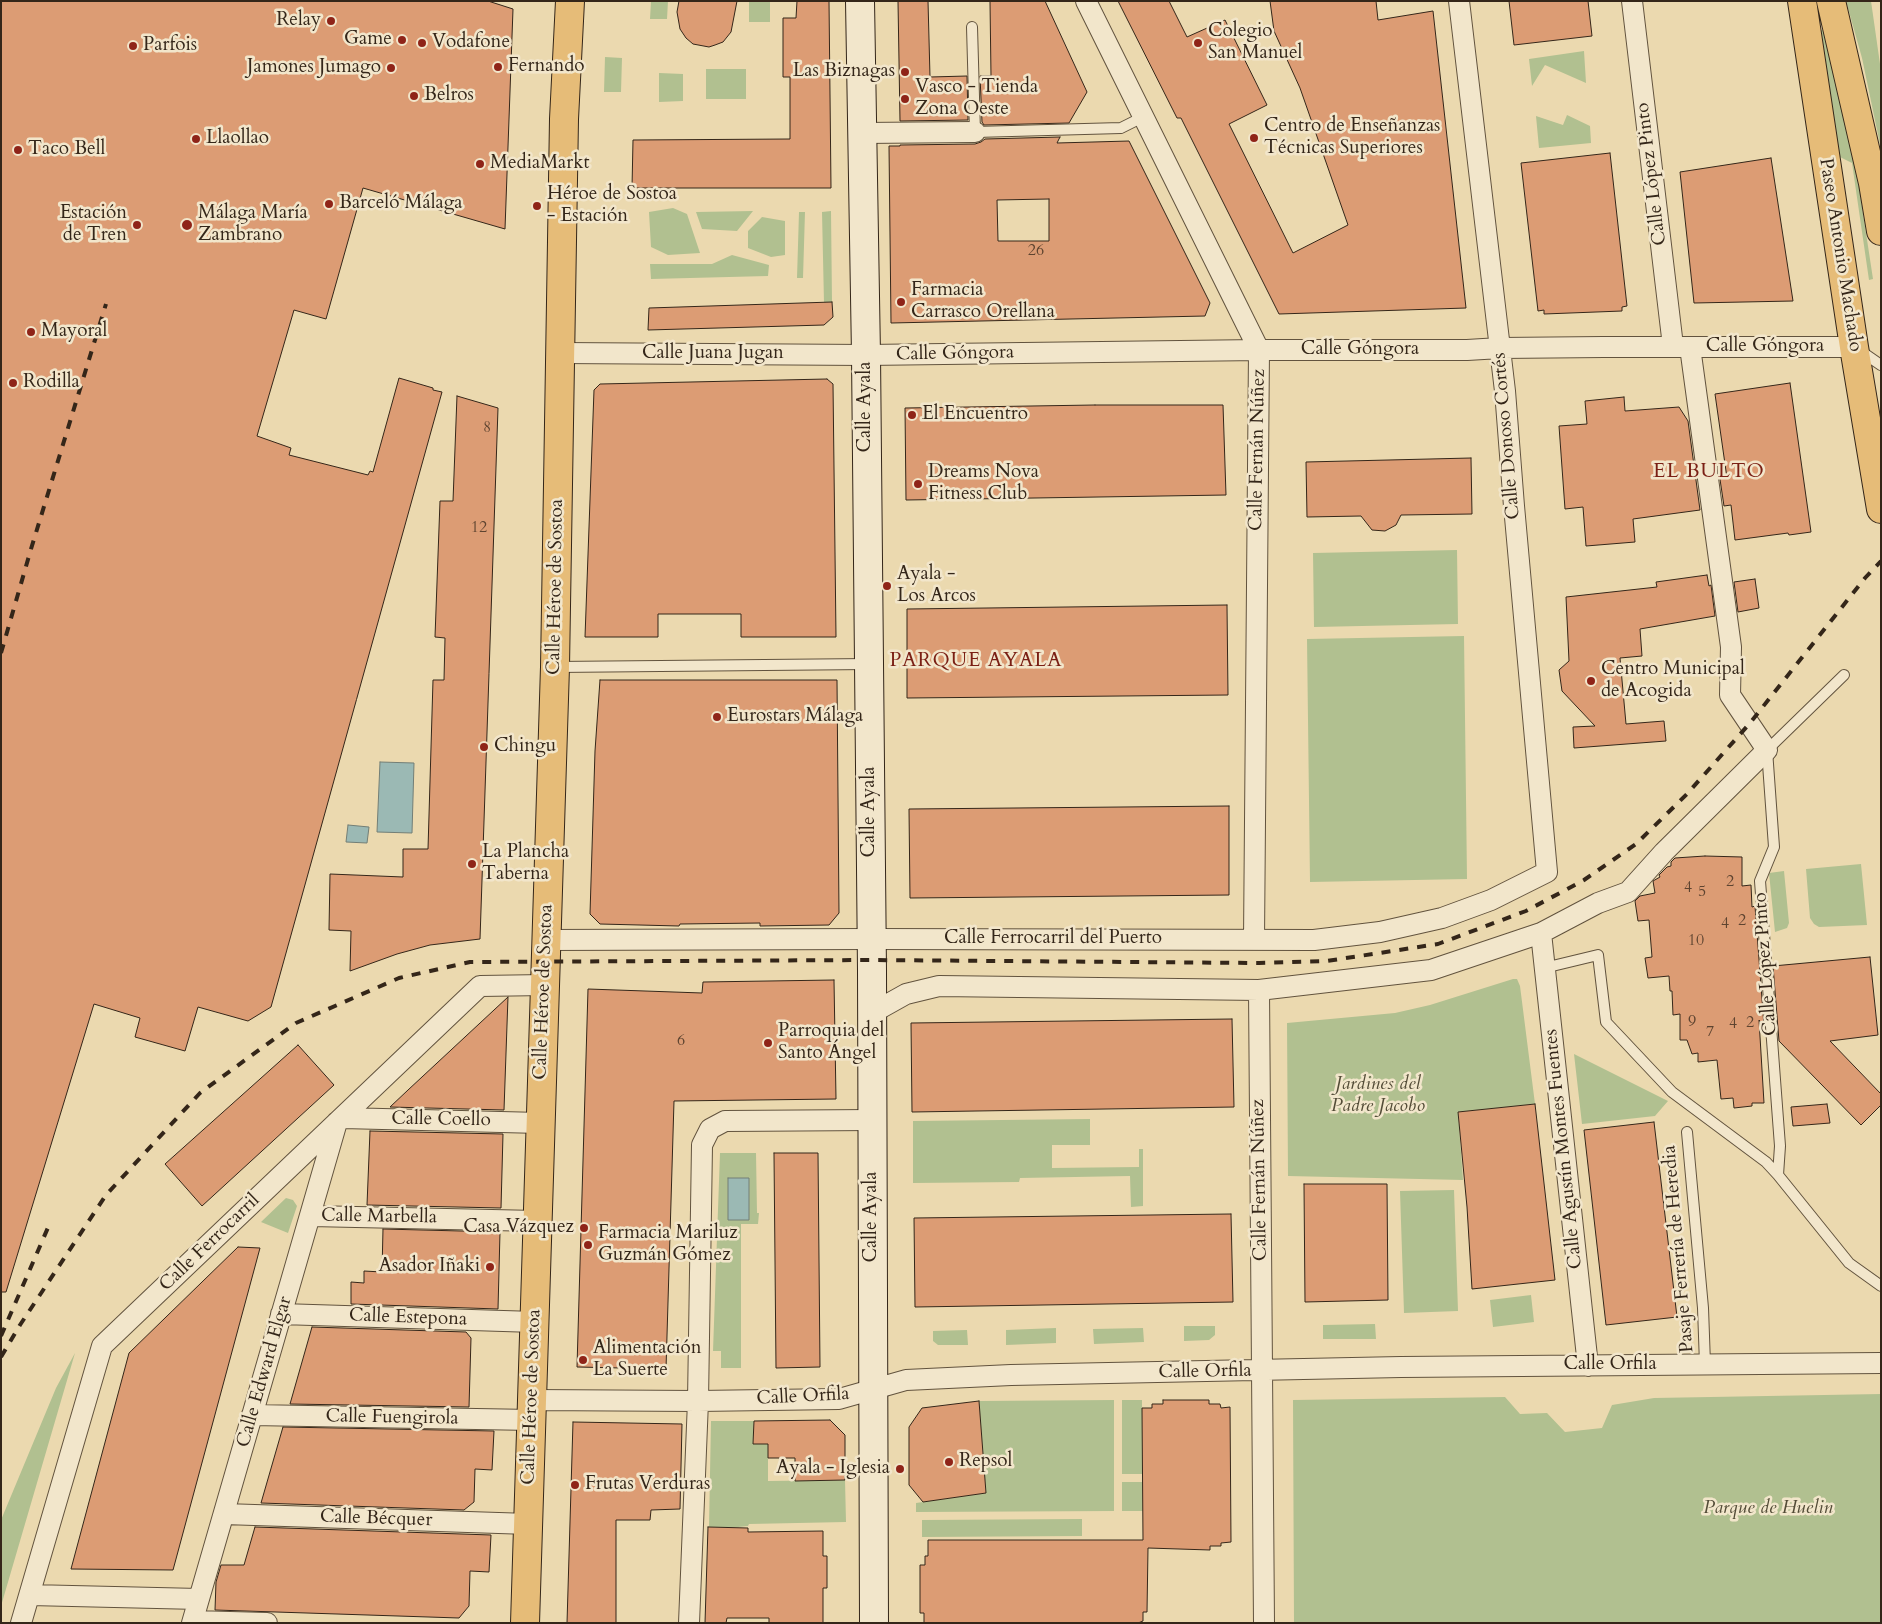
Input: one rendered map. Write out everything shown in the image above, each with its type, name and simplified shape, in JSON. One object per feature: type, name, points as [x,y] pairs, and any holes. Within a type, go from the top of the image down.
[{"type":"main road","name":"Calle Ayala","points":[[860,1],[869,664],[874,1623]]},
{"type":"main road","name":"Paseo Antonio Machado","points":[[1802,1],[1854,347],[1881,509]]},
{"type":"main road","points":[[1831,1],[1873,184],[1881,231]]},
{"type":"main road","name":"Calle Héroe de Sostoa","points":[[525,1623],[555,667],[560,353],[563,285],[564,119],[568,9]]},
{"type":"street","name":"Calle Fernán Núñez","points":[[1086,1],[1259,350],[1254,939]]},
{"type":"street","name":"Calle Donoso Cortés","points":[[1459,1],[1505,391],[1547,872]]},
{"type":"street","name":"Calle López Pinto","points":[[1632,1],[1682,346],[1730,647],[1730,695],[1767,750]]},
{"type":"street","points":[[863,133],[975,132]]},
{"type":"street","name":"Calle Góngora","points":[[866,355],[1259,350],[1467,350],[1682,346],[1854,347]]},
{"type":"street","name":"Calle Juana Jugan","points":[[560,353],[866,355]]},
{"type":"street","points":[[872,1013],[906,994],[939,986],[1259,990],[1431,970],[1541,933],[1598,903],[1628,892],[1664,852],[1767,750]]},
{"type":"street","name":"Calle Ferrocarril del Puerto","points":[[546,940],[1314,940],[1389,930],[1442,918],[1491,900],[1547,872]]},
{"type":"street","name":"Calle Agustín Montes Fuentes","points":[[1541,933],[1588,1366]]},
{"type":"street","name":"Calle Ferrocarril","points":[[21,1623],[102,1346],[480,986],[545,985]]},
{"type":"street","name":"Calle Fernán Núñez","points":[[1259,990],[1264,1623]]},
{"type":"street","name":"Calle Coello","points":[[340,1120],[540,1123]]},
{"type":"street","name":"Calle Edward Elgar","points":[[192,1622],[340,1120]]},
{"type":"street","points":[[689,1623],[698,1401],[702,1145],[710,1129],[725,1121],[872,1120]]},
{"type":"street","name":"Calle Marbella","points":[[311,1216],[538,1221]]},
{"type":"street","name":"Calle Estepona","points":[[282,1314],[535,1322]]},
{"type":"street","name":"Calle Orfila","points":[[532,1410],[698,1401],[839,1399],[906,1380],[925,1379],[1262,1370],[1881,1363]]},
{"type":"street","name":"Calle Fuengirola","points":[[252,1414],[532,1410]]},
{"type":"street","name":"Calle Bécquer","points":[[224,1514],[528,1524]]},
{"type":"street","points":[[30,1595],[199,1599]]},
{"type":"street","points":[[192,1622],[267,1623]]},
{"type":"lane","points":[[972,27],[975,132],[1120,128],[1143,117]]},
{"type":"lane","points":[[1854,347],[1881,365]]},
{"type":"lane","points":[[555,667],[869,664]]},
{"type":"lane","points":[[1767,750],[1844,674]]},
{"type":"lane","name":"Calle López Pinto","points":[[1767,750],[1774,847],[1760,881],[1780,1146],[1778,1175]]},
{"type":"lane","points":[[1544,968],[1598,955],[1606,1022],[1672,1092],[1766,1162],[1849,1263],[1881,1286]]},
{"type":"lane","name":"Pasaje Ferrería de Heredia","points":[[1687,1132],[1703,1308],[1705,1364]]},
{"type":"green space","points":[[651,1],[668,1],[667,19],[650,19]]},
{"type":"green space","points":[[749,1],[770,1],[770,22],[749,22]]},
{"type":"green space","points":[[1846,1],[1871,1],[1881,71],[1881,149],[1862,58]]},
{"type":"green space","points":[[1823,30],[1828,37],[1854,154],[1873,279],[1869,280],[1852,163],[1834,154],[1818,31]]},
{"type":"green space","points":[[1584,51],[1586,83],[1545,65],[1532,86],[1529,59]]},
{"type":"green space","points":[[605,57],[622,58],[621,92],[604,92]]},
{"type":"green space","points":[[706,69],[746,69],[746,99],[706,99]]},
{"type":"green space","points":[[659,73],[683,74],[683,101],[659,102]]},
{"type":"green space","points":[[1567,115],[1590,126],[1591,143],[1539,148],[1536,116],[1563,125]]},
{"type":"green space","points":[[673,208],[687,214],[700,253],[668,255],[651,247],[649,212]]},
{"type":"green space","points":[[753,211],[737,231],[702,229],[696,212]]},
{"type":"green space","points":[[831,211],[832,302],[824,303],[822,212]]},
{"type":"green space","points":[[799,212],[805,212],[803,278],[797,278]]},
{"type":"green space","points":[[762,217],[785,221],[785,255],[771,257],[748,248],[748,231]]},
{"type":"green space","points":[[732,255],[769,265],[768,276],[651,279],[650,264],[712,264]]},
{"type":"green space","points":[[1457,550],[1458,624],[1314,627],[1313,553]]},
{"type":"green space","points":[[1464,636],[1467,879],[1310,882],[1307,639]]},
{"type":"green space","points":[[1861,864],[1867,925],[1819,927],[1814,924],[1810,918],[1806,869]]},
{"type":"green space","points":[[1784,871],[1789,923],[1787,928],[1775,932],[1769,873]]},
{"type":"green space","name":"Jardines del Padre Jacobo","points":[[1517,979],[1520,986],[1535,1104],[1458,1112],[1463,1180],[1288,1176],[1287,1023],[1395,1013],[1430,1005]]},
{"type":"green space","points":[[1574,1054],[1668,1101],[1655,1116],[1582,1124]]},
{"type":"green space","points":[[1090,1119],[1090,1145],[1052,1145],[1052,1168],[1139,1167],[1139,1149],[1143,1149],[1143,1206],[1131,1207],[1130,1176],[1020,1178],[1019,1182],[913,1183],[913,1121]]},
{"type":"green space","points":[[720,1153],[756,1153],[758,1224],[741,1224],[741,1368],[721,1368],[721,1351],[713,1351]]},
{"type":"green space","points":[[1454,1190],[1458,1311],[1404,1313],[1400,1191]]},
{"type":"green space","points":[[286,1198],[293,1200],[297,1206],[288,1233],[261,1222]]},
{"type":"green space","points":[[1531,1295],[1534,1322],[1493,1327],[1490,1300]]},
{"type":"green space","points":[[1375,1324],[1376,1339],[1323,1339],[1323,1325]]},
{"type":"green space","points":[[1184,1326],[1215,1326],[1215,1335],[1209,1340],[1184,1341]]},
{"type":"green space","points":[[1056,1328],[1056,1343],[1006,1345],[1006,1330]]},
{"type":"green space","points":[[1143,1328],[1144,1342],[1094,1344],[1093,1329]]},
{"type":"green space","points":[[967,1330],[968,1345],[938,1345],[933,1341],[933,1331]]},
{"type":"green space","points":[[75,1353],[1,1606],[1,1520],[56,1388]]},
{"type":"green space","name":"Parque de Huelin","points":[[1881,1394],[1881,1623],[1294,1623],[1293,1400],[1505,1397],[1520,1414],[1547,1413],[1565,1432],[1602,1428],[1612,1405],[1654,1398]]},
{"type":"green space","points":[[1114,1400],[1114,1511],[916,1512],[916,1503],[986,1493],[979,1401]]},
{"type":"green space","points":[[1122,1400],[1142,1400],[1142,1474],[1122,1474]]},
{"type":"green space","points":[[711,1421],[754,1421],[753,1443],[768,1444],[768,1481],[845,1480],[846,1522],[749,1524],[748,1526],[729,1528],[709,1527]]},
{"type":"green space","points":[[1122,1482],[1142,1482],[1143,1511],[1122,1511]]},
{"type":"green space","points":[[1082,1519],[1082,1536],[922,1537],[922,1520]]},
{"type":"water","points":[[380,762],[414,763],[412,833],[377,832]]},
{"type":"water","points":[[348,825],[369,827],[367,843],[346,842]]},
{"type":"water","points":[[728,1178],[749,1178],[749,1220],[728,1220]]},
{"type":"building","points":[[1,1],[488,1],[513,9],[505,229],[363,188],[326,319],[294,310],[257,436],[291,448],[289,455],[368,475],[370,471],[373,472],[399,378],[442,392],[271,1007],[248,1021],[198,1007],[185,1051],[135,1037],[140,1018],[94,1004],[6,1292],[1,1292]]},
{"type":"building","points":[[679,1],[737,1],[731,32],[723,42],[709,47],[693,44],[680,29],[677,12]]},
{"type":"building","points":[[797,1],[829,1],[831,188],[632,188],[633,140],[790,139],[790,77],[783,77],[783,18],[796,18]]},
{"type":"building","points":[[898,1],[928,1],[930,77],[967,76],[968,120],[900,121]]},
{"type":"building","points":[[990,1],[1045,1],[1087,92],[1069,123],[984,125],[982,122],[980,76],[991,76]]},
{"type":"building","points":[[1118,1],[1169,1],[1187,37],[1225,20],[1267,105],[1229,124],[1293,253],[1348,225],[1300,88],[1274,31],[1270,1],[1376,1],[1378,20],[1433,11],[1466,308],[1279,314],[1181,118],[1177,118]]},
{"type":"building","points":[[1509,1],[1588,1],[1592,36],[1514,45]]},
{"type":"building","points":[[1060,137],[1057,143],[1129,141],[1210,303],[1205,316],[891,323],[889,146],[975,144],[985,139]],"holes":[[[1049,199],[1049,241],[998,241],[997,200]]]},
{"type":"building","points":[[1610,153],[1627,306],[1622,307],[1622,311],[1544,314],[1544,310],[1538,311],[1521,163]]},
{"type":"building","points":[[1771,158],[1793,301],[1694,303],[1680,172]]},
{"type":"building","points":[[832,302],[833,317],[824,325],[648,330],[649,308]]},
{"type":"building","points":[[827,379],[833,384],[836,637],[741,637],[741,614],[658,614],[658,637],[585,637],[594,390],[600,384]]},
{"type":"building","points":[[1790,383],[1811,532],[1735,540],[1731,505],[1724,506],[1718,466],[1727,478],[1715,394]]},
{"type":"building","points":[[457,396],[498,408],[480,939],[430,945],[397,954],[350,971],[351,931],[329,930],[330,874],[403,877],[403,849],[428,849],[433,680],[444,680],[445,638],[435,637],[440,501],[453,501]]},
{"type":"building","points":[[1624,397],[1625,411],[1679,407],[1688,421],[1700,510],[1633,519],[1635,542],[1586,546],[1583,507],[1565,509],[1559,426],[1587,424],[1585,401]]},
{"type":"building","points":[[1223,405],[1226,495],[906,500],[905,408]]},
{"type":"building","points":[[1471,458],[1472,514],[1401,515],[1396,525],[1385,531],[1372,530],[1361,516],[1307,517],[1306,462]]},
{"type":"building","points":[[1707,575],[1709,586],[1711,585],[1715,616],[1640,629],[1642,656],[1620,658],[1626,724],[1664,721],[1666,741],[1574,748],[1573,727],[1595,726],[1562,691],[1559,670],[1569,661],[1566,597],[1657,587],[1656,582]]},
{"type":"building","points":[[1755,579],[1759,608],[1738,612],[1734,582]]},
{"type":"building","points":[[1227,605],[1228,695],[907,698],[907,609]]},
{"type":"building","points":[[600,680],[837,680],[839,913],[829,925],[760,926],[760,923],[680,924],[679,926],[600,924],[590,914],[595,751]]},
{"type":"building","points":[[1229,806],[1229,895],[910,898],[909,809]]},
{"type":"building","points":[[1705,856],[1742,857],[1742,886],[1751,885],[1752,907],[1755,906],[1764,1026],[1759,1020],[1764,1103],[1752,1103],[1752,1106],[1734,1108],[1733,1098],[1721,1099],[1717,1060],[1698,1062],[1698,1053],[1692,1054],[1687,1040],[1680,1040],[1680,1014],[1673,1015],[1669,976],[1648,978],[1645,958],[1652,957],[1649,920],[1638,921],[1635,901],[1640,896],[1655,893],[1653,881],[1660,877],[1659,875],[1667,867],[1671,866],[1671,862],[1675,858]]},
{"type":"building","points":[[1870,957],[1878,1035],[1830,1041],[1881,1094],[1881,1105],[1861,1125],[1779,1041],[1773,966]]},
{"type":"building","points":[[834,980],[836,1099],[674,1101],[666,1369],[577,1367],[588,989],[702,993],[703,982]]},
{"type":"building","points":[[508,997],[504,1110],[390,1107],[408,1090]]},
{"type":"building","points":[[1232,1019],[1234,1107],[912,1112],[911,1023]]},
{"type":"building","points":[[298,1045],[334,1085],[202,1206],[165,1164]]},
{"type":"building","points":[[1535,1104],[1555,1280],[1472,1289],[1458,1112]]},
{"type":"building","points":[[1827,1104],[1830,1123],[1793,1126],[1791,1107]]},
{"type":"building","points":[[1654,1122],[1677,1317],[1606,1325],[1584,1130]]},
{"type":"building","points":[[370,1131],[503,1134],[501,1208],[367,1205]]},
{"type":"building","points":[[774,1153],[818,1153],[820,1367],[776,1368]]},
{"type":"building","points":[[1304,1184],[1387,1184],[1388,1300],[1305,1302]]},
{"type":"building","points":[[1231,1214],[1233,1302],[915,1307],[914,1218]]},
{"type":"building","points":[[383,1229],[500,1232],[498,1309],[351,1304],[351,1282],[364,1283],[364,1271],[382,1272]]},
{"type":"building","points":[[238,1247],[260,1248],[173,1570],[71,1569],[129,1353]]},
{"type":"building","points":[[312,1327],[466,1332],[471,1338],[469,1407],[290,1404]]},
{"type":"building","points":[[1163,1400],[1209,1400],[1209,1404],[1220,1404],[1221,1408],[1230,1407],[1231,1542],[1221,1543],[1221,1546],[1210,1546],[1210,1550],[1148,1548],[1147,1612],[1143,1612],[1143,1621],[1138,1623],[924,1623],[924,1613],[920,1613],[920,1565],[925,1565],[925,1556],[928,1556],[928,1540],[1143,1540],[1142,1408],[1152,1408],[1152,1404],[1163,1404]]},
{"type":"building","points":[[979,1401],[986,1493],[923,1502],[909,1485],[909,1427],[922,1408]]},
{"type":"building","points":[[830,1420],[845,1435],[845,1480],[795,1481],[795,1458],[768,1458],[768,1444],[753,1444],[754,1421]]},
{"type":"building","points":[[573,1422],[682,1424],[680,1509],[651,1510],[650,1520],[616,1520],[616,1623],[567,1623]]},
{"type":"building","points":[[283,1427],[494,1431],[492,1470],[475,1469],[474,1502],[464,1510],[261,1503]]},
{"type":"building","points":[[255,1527],[491,1535],[489,1572],[470,1571],[469,1606],[459,1618],[215,1610],[216,1582],[221,1565],[244,1565]]},
{"type":"building","points":[[708,1527],[748,1528],[748,1532],[823,1531],[823,1556],[827,1556],[827,1588],[823,1588],[823,1623],[769,1623],[769,1618],[727,1618],[726,1623],[705,1623]]},
{"type":"railway","points":[[1,653],[106,304]]},
{"type":"railway","points":[[1,1357],[106,1195],[200,1093],[296,1023],[399,978],[470,962],[871,960],[1259,963],[1327,961],[1438,944],[1526,911],[1584,880],[1636,844],[1687,794],[1750,723],[1865,578],[1881,561]]},
{"type":"railway","points":[[1,1336],[50,1223]]},
{"type":"place","name":"Relay","points":[[331,21]]},
{"type":"place","name":"Game","points":[[402,40]]},
{"type":"place","name":"Vodafone","points":[[422,43]]},
{"type":"place","name":"Colegio San Manuel","points":[[1198,43]]},
{"type":"place","name":"Parfois","points":[[133,46]]},
{"type":"place","name":"Fernando","points":[[498,67]]},
{"type":"place","name":"Jamones Jumago","points":[[391,68]]},
{"type":"place","name":"Las Biznagas","points":[[905,72]]},
{"type":"place","name":"Belros","points":[[414,96]]},
{"type":"place","name":"Vasco - Tienda Zona Oeste","points":[[905,99]]},
{"type":"place","name":"Centro de Enseñanzas Técnicas Superiores","points":[[1254,138]]},
{"type":"place","name":"Llaollao","points":[[196,139]]},
{"type":"place","name":"Taco Bell","points":[[18,150]]},
{"type":"place","name":"MediaMarkt","points":[[480,164]]},
{"type":"place","name":"Barceló Málaga","points":[[329,204]]},
{"type":"place","name":"Héroe de Sostoa - Estación","points":[[537,206]]},
{"type":"place","name":"Estación de Tren","points":[[137,225]]},
{"type":"place","name":"Málaga María Zambrano","points":[[187,225]]},
{"type":"place","name":"Farmacia Carrasco Orellana","points":[[901,302]]},
{"type":"place","name":"Mayoral","points":[[31,332]]},
{"type":"place","name":"Rodilla","points":[[13,383]]},
{"type":"place","name":"El Encuentro","points":[[912,415]]},
{"type":"place","name":"Dreams Nova Fitness Club","points":[[918,484]]},
{"type":"place","name":"Ayala - Los Arcos","points":[[887,586]]},
{"type":"place","name":"Centro Municipal de Acogida","points":[[1591,681]]},
{"type":"place","name":"Eurostars Málaga","points":[[717,717]]},
{"type":"place","name":"Chingu","points":[[484,747]]},
{"type":"place","name":"La Plancha Taberna","points":[[472,864]]},
{"type":"place","name":"Parroquia del Santo Ángel","points":[[768,1043]]},
{"type":"place","name":"Casa Vázquez","points":[[584,1228]]},
{"type":"place","name":"Farmacia Mariluz Guzmán Gómez","points":[[588,1245]]},
{"type":"place","name":"Asador Iñaki","points":[[490,1267]]},
{"type":"place","name":"Alimentación La Suerte","points":[[583,1360]]},
{"type":"place","name":"Repsol","points":[[949,1462]]},
{"type":"place","name":"Ayala - Iglesia","points":[[900,1469]]},
{"type":"place","name":"Frutas Verduras","points":[[575,1485]]},
{"type":"district","name":"EL BULTO","points":[[1709,472]]},
{"type":"district","name":"PARQUE AYALA","points":[[976,661]]}]
